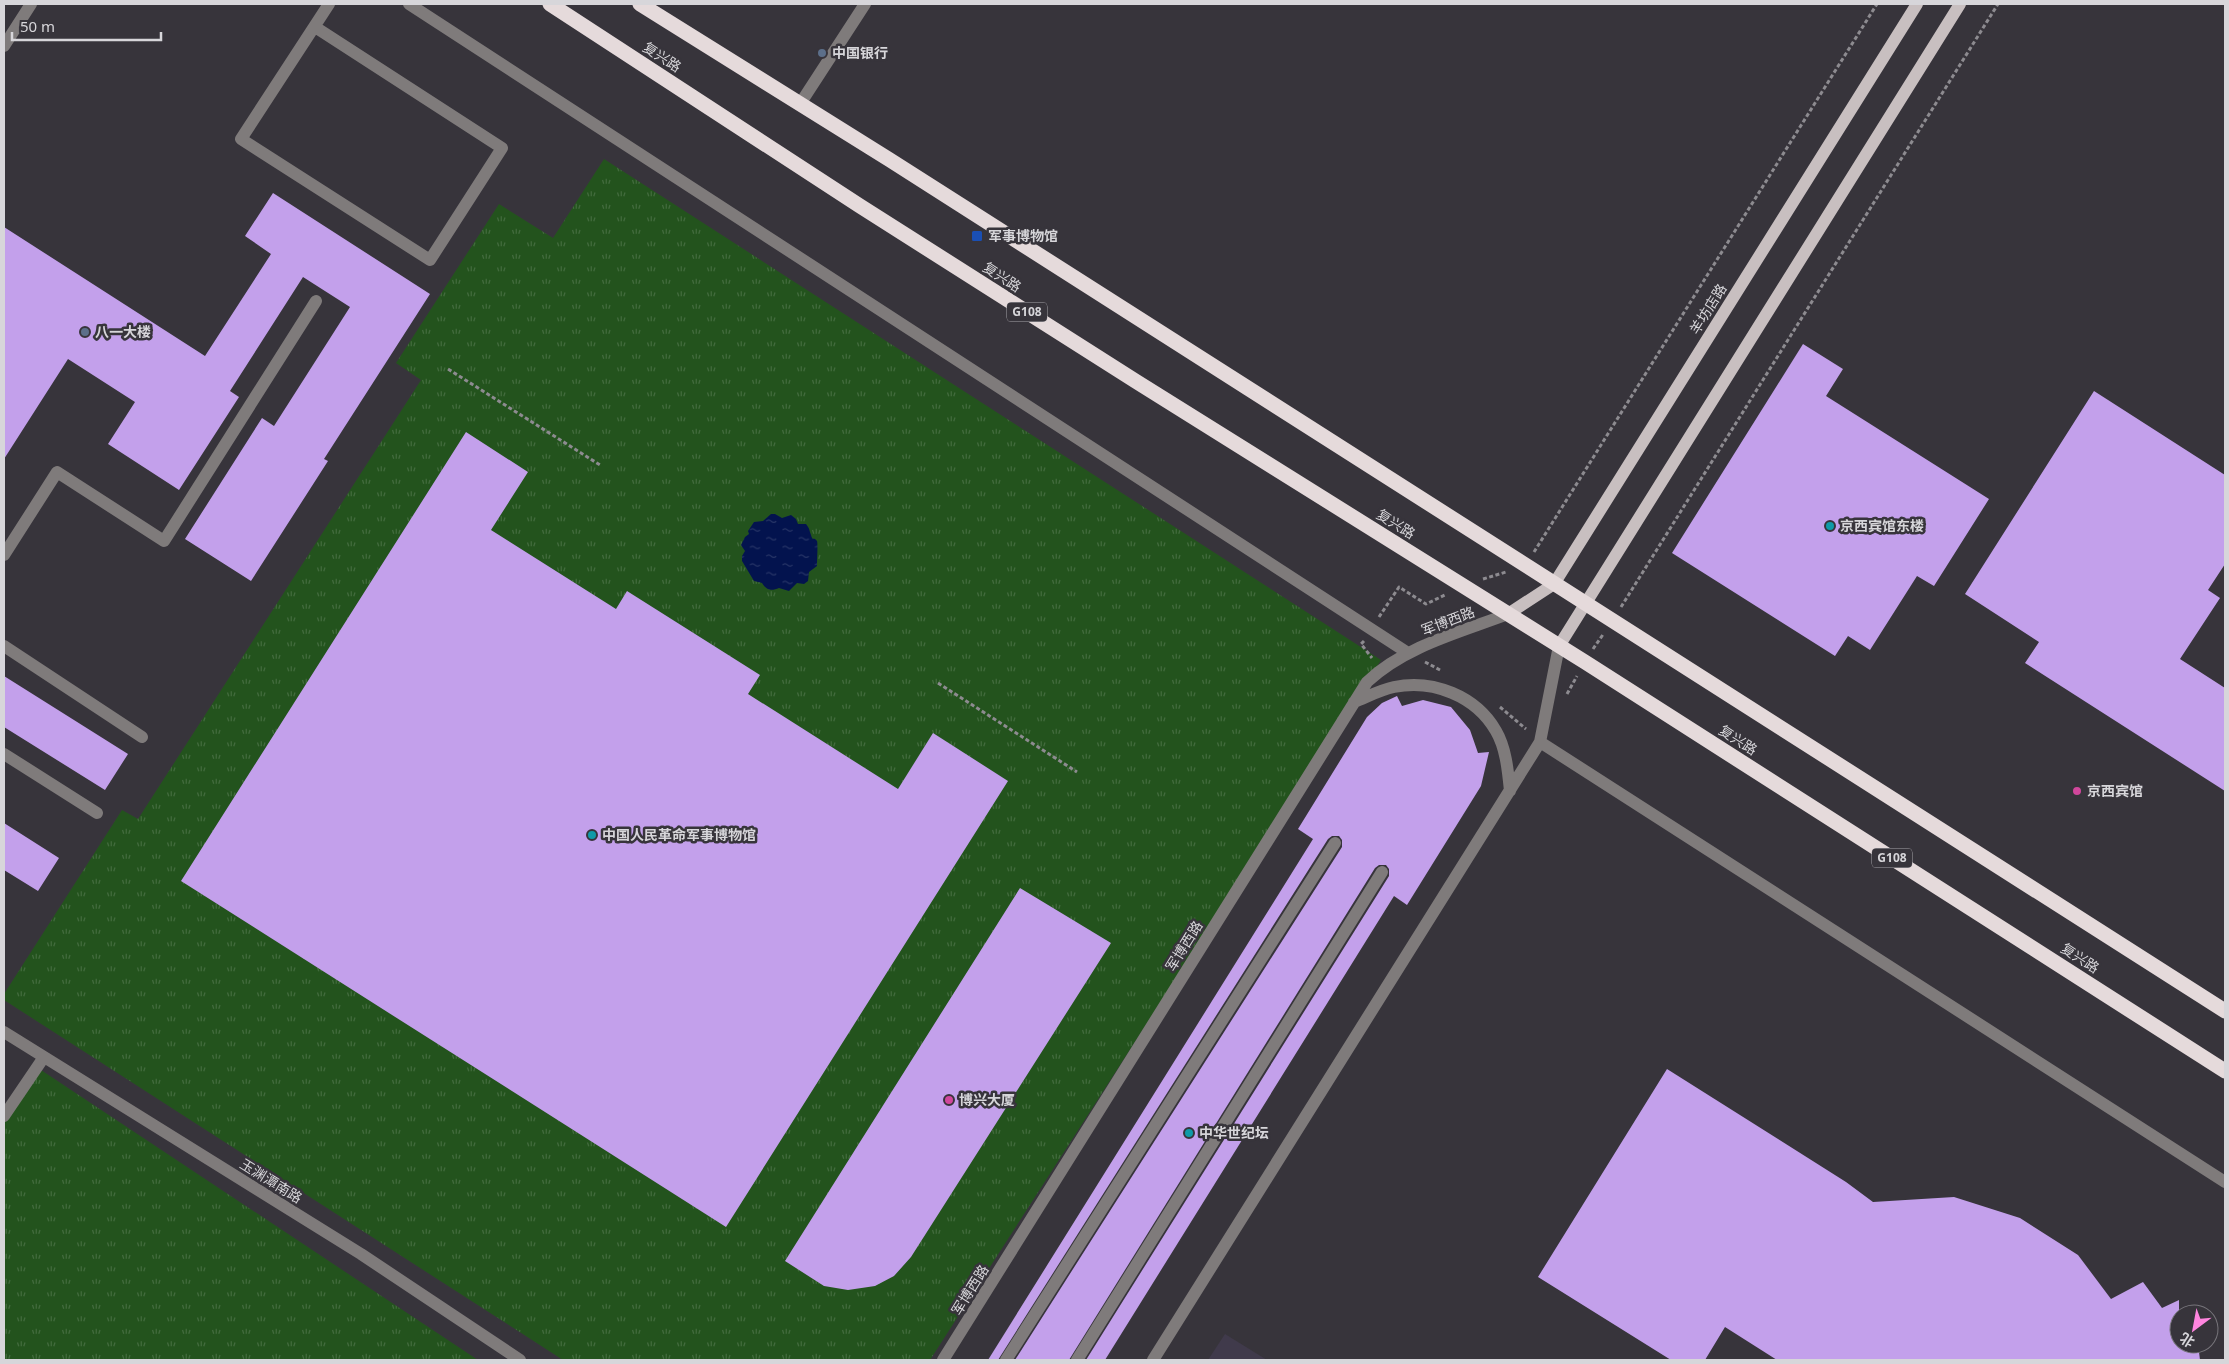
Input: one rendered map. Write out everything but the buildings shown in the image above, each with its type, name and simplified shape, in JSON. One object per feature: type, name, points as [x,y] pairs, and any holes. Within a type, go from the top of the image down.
[{"type":"highway","name":"复兴路","points":[[550,4],[936,254],[1585,662],[2225,1070]]},
{"type":"highway","points":[[640,4],[2225,1011]]},
{"type":"main road","name":"羊坊店路","points":[[1508,614],[1554,584],[1917,4]]},
{"type":"main road","points":[[1559,646],[1960,4]]},
{"type":"street","points":[[4,46],[31,4]]},
{"type":"street","points":[[315,27],[502,148],[430,260],[241,139],[329,4]]},
{"type":"street","points":[[409,4],[1408,653]]},
{"type":"street","points":[[800,104],[865,4]]},
{"type":"street","points":[[4,555],[58,472],[164,541],[316,301]]},
{"type":"street","name":"军博西路","points":[[943,1360],[1367,682],[1381,670],[1408,653],[1508,614]]},
{"type":"street","points":[[4,646],[142,737]]},
{"type":"street","points":[[1153,1360],[1540,742],[1559,646]]},
{"type":"street","points":[[1354,702],[1395,687],[1427,684],[1455,693],[1482,712],[1497,732],[1506,761],[1510,790]]},
{"type":"street","points":[[1540,742],[2225,1182]]},
{"type":"street","points":[[4,754],[97,812]]},
{"type":"street","points":[[1006,1360],[1335,842]]},
{"type":"street","points":[[1077,1360],[1382,872]]},
{"type":"street","name":"玉渊潭南路","points":[[4,1032],[360,1254],[520,1360]]},
{"type":"street","points":[[4,1116],[44,1057]]},
{"type":"path","points":[[1381,670],[1362,644],[1399,587],[1426,604],[1464,586],[1525,565],[1878,4]]},
{"type":"path","points":[[1563,702],[1585,662],[1612,622],[1998,4]]},
{"type":"path","points":[[448,369],[600,465]]},
{"type":"path","points":[[938,683],[1077,772]]},
{"type":"shaded area","points":[[1225,1334],[1267,1360],[1208,1360]]},
{"type":"green space","name":"中国人民革命军事博物馆","points":[[604,159],[1381,660],[930,1360],[563,1360],[4,1000],[4,994],[122,810],[138,819],[421,380],[396,363],[499,204],[553,238]]},
{"type":"green space","points":[[38,1068],[478,1360],[4,1360],[4,1123]]},
{"type":"water","points":[[771,514],[782,518],[791,515],[798,524],[806,524],[812,538],[817,541],[817,566],[809,572],[808,581],[804,584],[797,583],[789,591],[779,588],[770,590],[762,583],[754,581],[742,561],[745,551],[741,545],[749,534],[748,531],[754,522],[763,521]]},
{"type":"place","name":"中国银行","points":[[822,53]]},
{"type":"place","name":"军事博物馆","points":[[977,236]]},
{"type":"place","name":"八一大楼","points":[[85,332]]},
{"type":"place","name":"京西宾馆东楼","points":[[1830,526]]},
{"type":"place","name":"京西宾馆","points":[[2077,791]]},
{"type":"place","name":"中国人民革命军事博物馆","points":[[592,835]]},
{"type":"place","name":"博兴大厦","points":[[949,1100]]},
{"type":"place","name":"中华世纪坛","points":[[1189,1133]]}]
